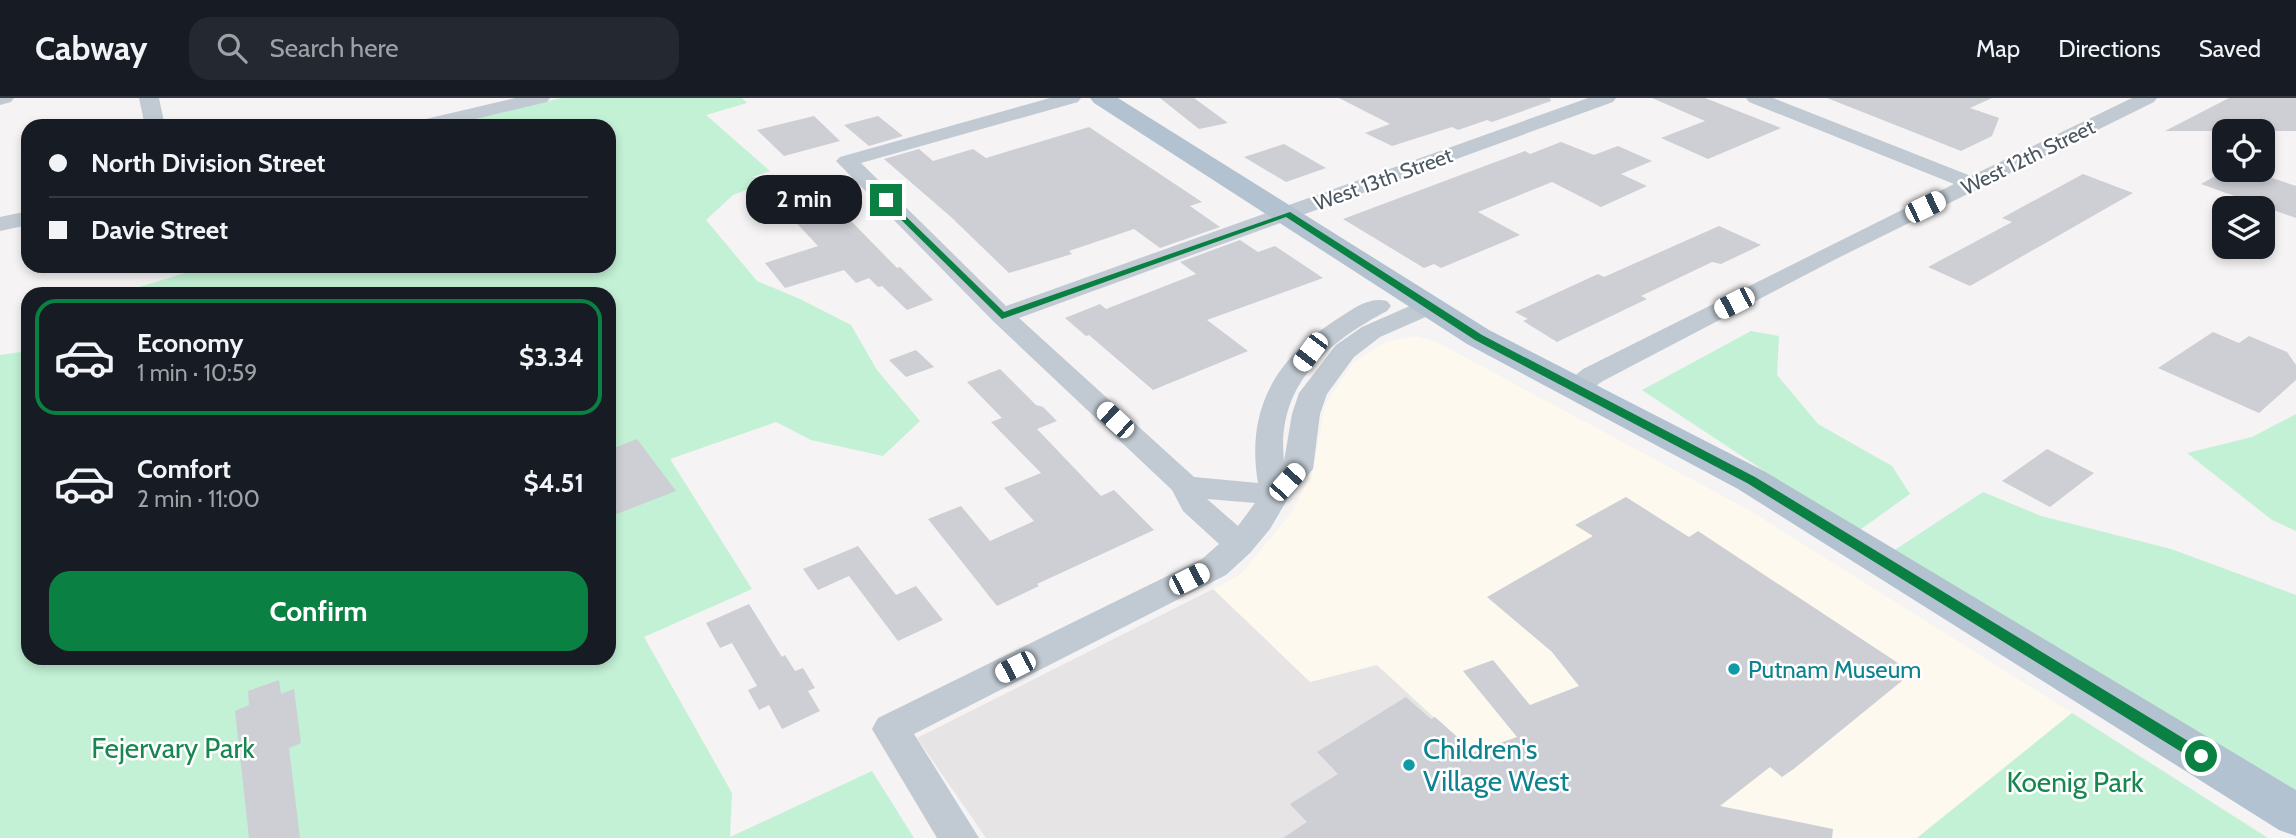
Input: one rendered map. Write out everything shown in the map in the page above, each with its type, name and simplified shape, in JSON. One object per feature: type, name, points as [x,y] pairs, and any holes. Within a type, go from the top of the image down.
[{"type":"main road","points":[[1102,98],[1287,214],[1417,300],[1517,359],[1751,480],[2296,815]]},
{"type":"street","points":[[149,98],[154,119]]},
{"type":"street","points":[[450,98],[461,117]]},
{"type":"street","points":[[452,119],[540,98]]},
{"type":"street","points":[[1071,98],[847,161],[1002,316],[1185,485],[1194,504],[1239,545]]},
{"type":"street","name":"West 13th Street","points":[[1002,316],[1606,98]]},
{"type":"street","points":[[1756,98],[1973,184]]},
{"type":"street","name":"West 12th Street","points":[[1574,388],[1593,375],[1815,261],[2147,98]]},
{"type":"street","points":[[0,224],[21,220]]},
{"type":"street","points":[[960,838],[891,729],[1214,566],[1239,545],[1259,522],[1275,494],[1298,469],[1306,414],[1313,393],[1345,351],[1417,300]]},
{"type":"street","points":[[1185,485],[1219,491],[1275,494]]},
{"type":"shaded area","points":[[1415,336],[1435,341],[1749,510],[2072,713],[1917,838],[1565,838],[1310,682],[1213,589],[1240,575],[1292,512],[1314,467],[1325,404],[1353,363],[1385,342]]},
{"type":"shaded area","points":[[1213,589],[1310,682],[1377,665],[1565,838],[986,838],[917,738]]},
{"type":"green space","name":"Fejervary Park","points":[[561,98],[742,98],[747,103],[706,115],[770,171],[752,177],[780,177],[733,195],[706,220],[757,281],[851,325],[877,370],[920,421],[883,456],[811,440],[776,422],[670,459],[752,589],[644,637],[732,793],[730,837],[872,771],[914,838],[0,838],[0,355],[21,352],[21,665],[616,665],[616,287],[139,287],[185,273],[616,273],[616,119],[473,119]]},
{"type":"green space","points":[[1751,331],[1779,336],[1777,375],[1818,424],[1892,466],[1910,494],[1857,532],[1642,390]]},
{"type":"green space","points":[[2296,414],[2296,531],[2272,520],[2187,453],[2252,437]]},
{"type":"green space","points":[[1983,492],[2041,516],[2171,549],[2296,595],[2296,790],[1893,551]]},
{"type":"green space","name":"Koenig Park","points":[[2072,713],[2268,838],[1917,838]]},
{"type":"building","points":[[1160,98],[1194,98],[1228,123],[1199,129]]},
{"type":"building","points":[[1339,98],[1550,98],[1551,101],[1492,122],[1487,120],[1458,130],[1452,127],[1392,146],[1365,133],[1390,124]]},
{"type":"building","points":[[1652,98],[1705,98],[1781,128],[1708,159],[1661,138],[1705,121]]},
{"type":"building","points":[[1827,98],[1992,98],[1970,108],[1999,118],[1992,136],[1961,151]]},
{"type":"building","points":[[2229,98],[2296,98],[2296,131],[2275,131],[2275,119],[2212,119],[2212,131],[2165,131]]},
{"type":"building","points":[[814,116],[840,141],[784,156],[757,130]]},
{"type":"building","points":[[878,116],[903,136],[869,146],[844,125]]},
{"type":"building","points":[[1089,127],[1202,202],[1190,206],[1220,227],[1160,248],[1134,229],[1069,251],[1072,254],[1009,273],[951,217],[884,159],[919,149],[933,161],[973,149],[986,158]]},
{"type":"building","points":[[1561,142],[1594,155],[1618,146],[1652,161],[1621,174],[1647,186],[1601,207],[1552,182],[1478,212],[1520,235],[1441,268],[1434,264],[1424,268],[1343,219],[1525,151],[1530,154]]},
{"type":"building","points":[[1284,144],[1326,168],[1286,182],[1244,157]]},
{"type":"building","points":[[2083,174],[2133,193],[1970,286],[1928,267],[2012,222],[2002,218]]},
{"type":"building","points":[[2212,178],[2212,182],[2275,182],[2275,179],[2296,186],[2296,218],[2275,210],[2275,196],[2235,196],[2201,184]]},
{"type":"building","points":[[807,183],[933,300],[907,310],[882,286],[878,287],[869,278],[856,283],[844,270],[785,288],[765,263],[818,246],[791,217],[796,216],[773,192]]},
{"type":"building","points":[[1719,226],[1761,245],[1721,264],[1712,262],[1641,296],[1647,299],[1557,342],[1523,321],[1528,319],[1515,312],[1598,274],[1604,277]]},
{"type":"building","points":[[1240,240],[1258,252],[1275,246],[1323,278],[1207,320],[1248,351],[1153,390],[1065,318],[1100,304],[1106,309],[1196,274],[1180,262]]},
{"type":"building","points":[[2213,332],[2239,343],[2249,336],[2287,352],[2296,365],[2296,380],[2259,413],[2158,368]]},
{"type":"building","points":[[916,350],[934,367],[906,377],[889,360]]},
{"type":"building","points":[[1000,369],[1036,405],[1043,407],[1057,421],[1037,429],[1101,496],[1114,490],[1154,530],[1037,584],[1039,586],[997,606],[928,519],[961,506],[990,541],[1034,521],[1004,488],[1041,473],[991,422],[1002,418],[967,382]]},
{"type":"building","points":[[637,439],[676,491],[616,514],[616,447]]},
{"type":"building","points":[[2047,449],[2094,473],[2050,507],[2002,481]]},
{"type":"building","name":"Putnam Museum","points":[[1626,497],[1689,537],[1698,531],[1904,667],[1895,674],[1903,680],[1795,768],[1782,777],[1770,767],[1720,806],[1833,829],[1832,838],[1283,838],[1307,822],[1290,804],[1338,774],[1317,752],[1406,697],[1431,719],[1435,717],[1474,752],[1517,737],[1463,671],[1493,660],[1530,705],[1579,686],[1552,652],[1487,597],[1593,536],[1575,525]]},
{"type":"building","points":[[858,546],[896,595],[916,586],[943,620],[898,641],[849,576],[818,590],[803,569]]},
{"type":"building","points":[[749,604],[782,657],[785,655],[795,671],[803,668],[815,688],[808,691],[820,711],[782,729],[769,705],[759,710],[748,690],[757,686],[732,643],[720,648],[706,623]]},
{"type":"building","points":[[279,680],[281,694],[294,689],[301,743],[289,748],[300,838],[249,838],[235,711],[249,705],[248,691]]},
{"type":"place","name":"Putnam Museum","points":[[1734,669]]},
{"type":"place","name":"Children's Village West","points":[[1409,765]]},
{"type":"route","points":[[886,200],[1002,316],[1287,214],[1478,337],[1751,480],[2201,756]]}]
